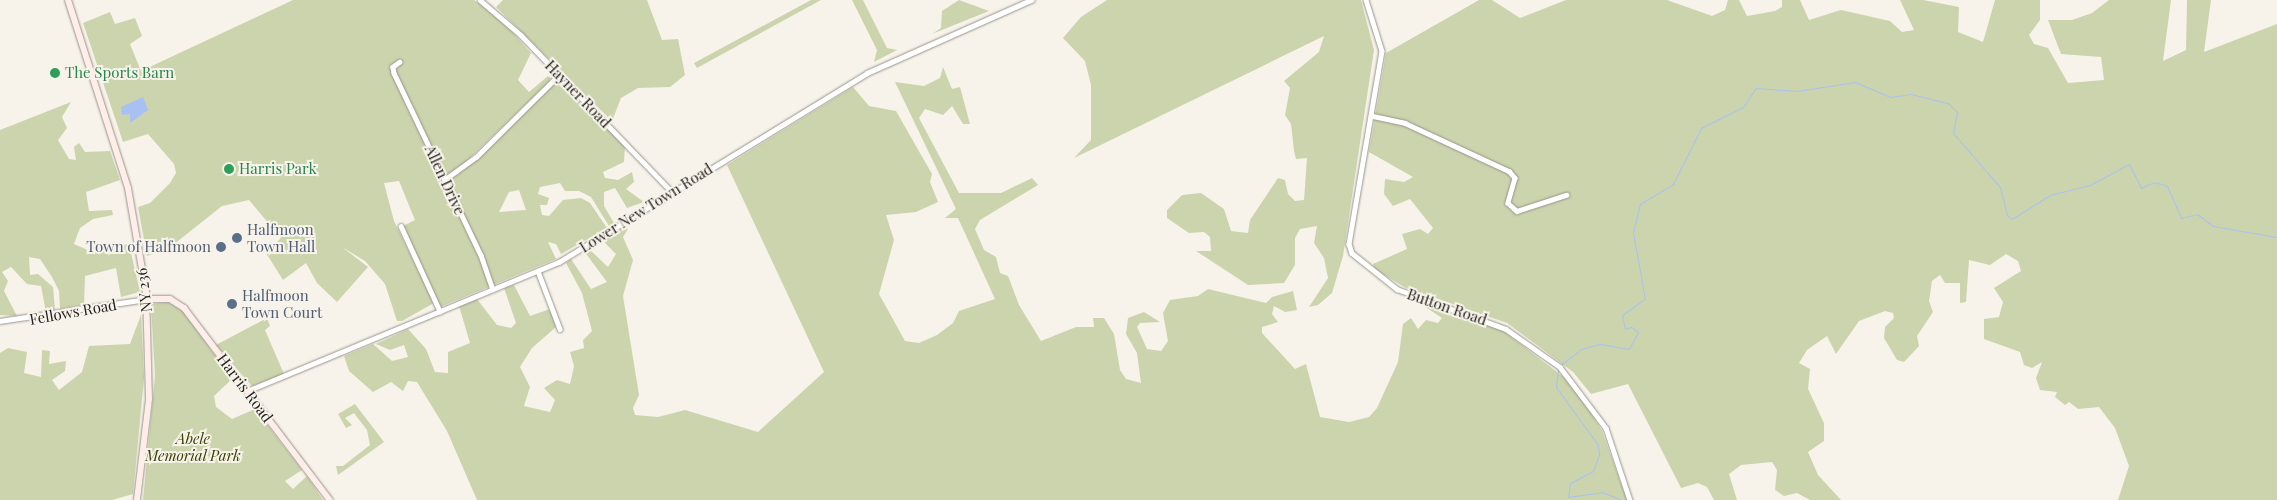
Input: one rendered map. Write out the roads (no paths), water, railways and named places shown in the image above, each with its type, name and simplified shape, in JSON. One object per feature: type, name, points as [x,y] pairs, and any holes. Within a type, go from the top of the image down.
[{"type":"main road","name":"NY 236","points":[[68,0],[128,188],[147,299],[149,399],[137,500]]},
{"type":"main road","name":"Harris Road","points":[[147,299],[170,299],[184,308],[330,500]]},
{"type":"street","name":"Hayner Road","points":[[480,0],[559,75],[672,192]]},
{"type":"street","name":"Lower New Town Road","points":[[247,391],[538,271],[898,56],[1031,0]]},
{"type":"street","name":"Button Road","points":[[1366,0],[1382,43],[1373,116],[1349,244],[1352,252],[1397,289],[1506,329],[1560,367],[1606,428],[1630,500]]},
{"type":"street","name":"Allen Drive","points":[[400,62],[393,67],[394,73],[493,289]]},
{"type":"street","points":[[444,180],[476,157],[559,75]]},
{"type":"street","points":[[1373,116],[1405,123],[1509,171],[1515,178],[1508,203],[1517,211],[1566,195]]},
{"type":"street","points":[[401,226],[440,311]]},
{"type":"street","points":[[538,271],[560,329]]},
{"type":"street","name":"Fellows Road","points":[[0,322],[147,299]]},
{"type":"water","points":[[143,97],[148,110],[130,123],[130,114],[122,115],[121,107]]},
{"type":"waterway","points":[[1562,364],[1581,349],[1600,344],[1629,349],[1638,332],[1631,327],[1625,329],[1622,315],[1645,299],[1633,232],[1640,204],[1673,184],[1701,128],[1743,107],[1756,88],[1797,91],[1855,82],[1891,97],[1911,94],[1948,103],[1957,112],[1953,133],[2000,187],[2007,215],[2012,219],[2050,195],[2090,185],[2129,164],[2141,188],[2154,182],[2167,186],[2181,218],[2197,214],[2213,226],[2277,237]]},
{"type":"waterway","points":[[1558,370],[1556,387],[1598,445],[1599,455],[1593,471],[1570,483],[1568,497],[1602,492],[1622,500]]},
{"type":"place","name":"The Sports Barn","points":[[55,73]]},
{"type":"place","name":"Harris Park","points":[[229,169]]},
{"type":"place","name":"Halfmoon Town Hall","points":[[237,238]]},
{"type":"place","name":"Town of Halfmoon","points":[[221,247]]},
{"type":"place","name":"Halfmoon Town Court","points":[[232,304]]},
{"type":"park label","name":"Abele Memorial Park","points":[[193,446]]}]
